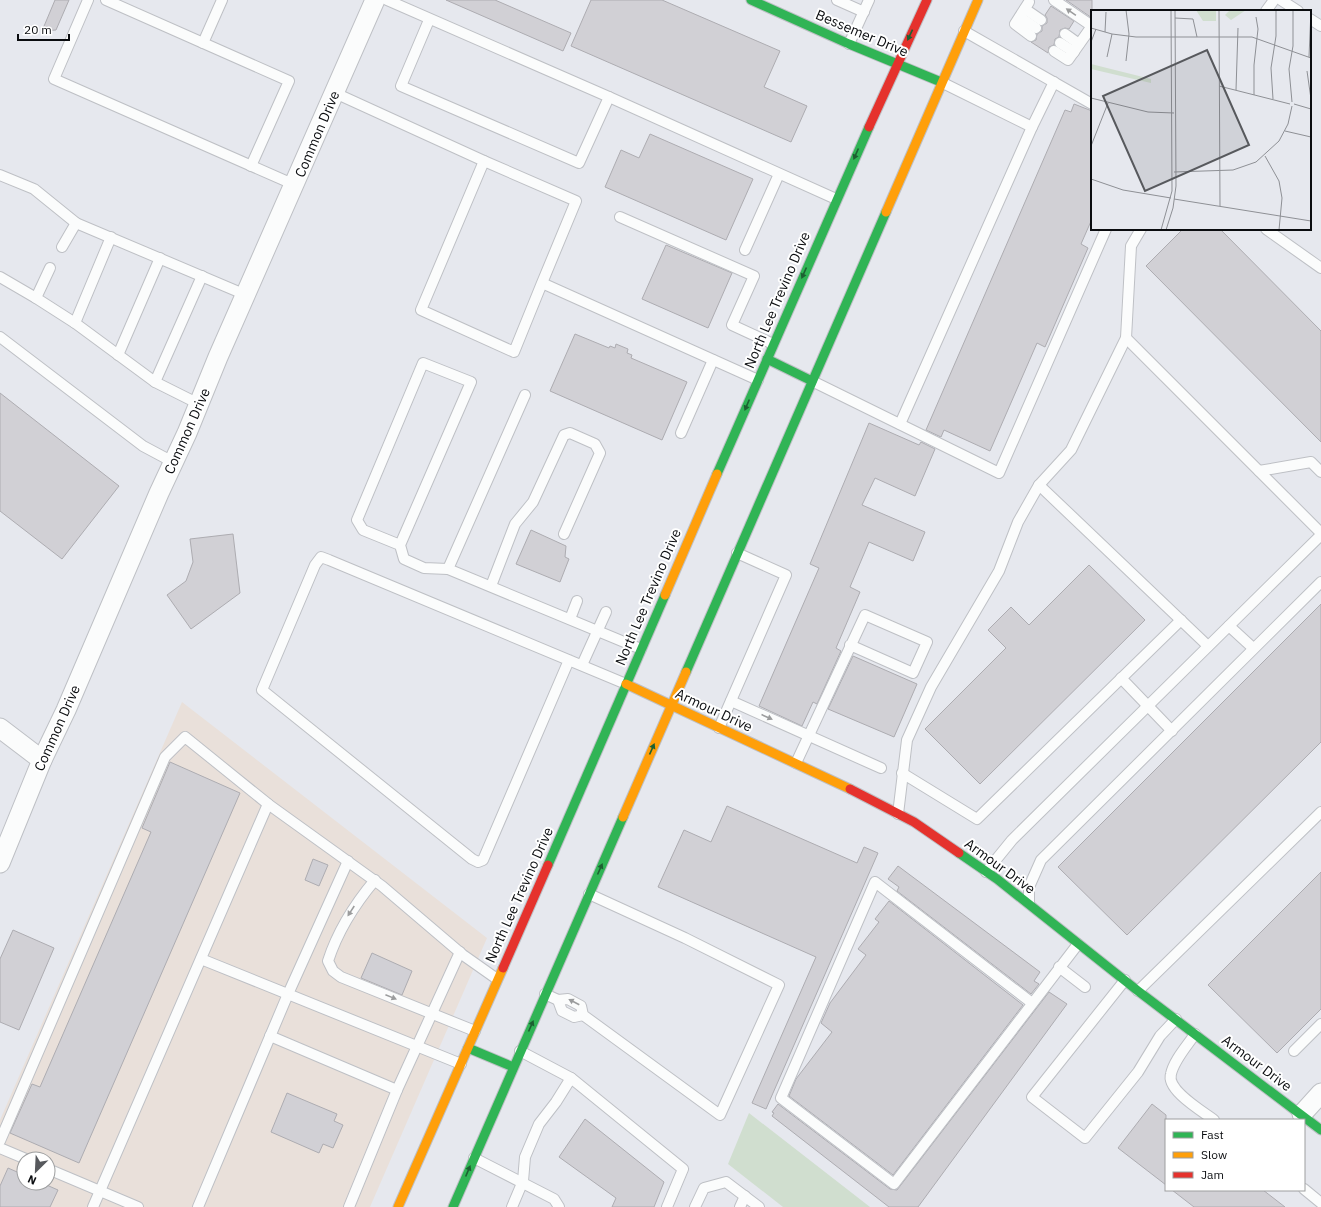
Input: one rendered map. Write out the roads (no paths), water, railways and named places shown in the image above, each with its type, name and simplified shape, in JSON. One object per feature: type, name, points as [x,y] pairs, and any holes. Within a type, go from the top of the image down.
[{"type":"main road","name":"Bessemer Drive","points":[[751,0],[849,44],[941,82]]},
{"type":"main road","name":"North Lee Trevino Drive","points":[[398,1207],[836,199],[927,0]]},
{"type":"main road","points":[[453,1207],[941,82],[978,0]]},
{"type":"main road","points":[[767,359],[812,381]]},
{"type":"main road","name":"Armour Drive","points":[[626,684],[796,763],[914,822],[986,872],[1138,991],[1302,1114],[1321,1130]]},
{"type":"main road","points":[[468,1048],[513,1067]]},
{"type":"street","name":"Common Drive","points":[[0,863],[42,760],[66,710],[375,0]]},
{"type":"street","points":[[0,728],[42,760]]},
{"type":"street","points":[[1302,1114],[1321,1093]]},
{"type":"lane","points":[[88,0],[54,79],[295,185]]},
{"type":"lane","points":[[106,0],[289,80],[251,166]]},
{"type":"lane","points":[[204,43],[222,0]]},
{"type":"lane","points":[[387,0],[429,20],[609,97],[836,199]]},
{"type":"lane","points":[[837,0],[864,12]]},
{"type":"lane","points":[[849,44],[869,0]]},
{"type":"lane","points":[[1054,0],[1091,25]]},
{"type":"lane","points":[[1267,10],[1274,0]]},
{"type":"lane","points":[[1281,0],[1296,10]]},
{"type":"lane","points":[[1024,9],[1036,28],[1024,9]]},
{"type":"lane","points":[[429,20],[401,86],[579,164],[609,97]]},
{"type":"lane","points":[[1311,20],[1321,26]]},
{"type":"lane","points":[[1077,48],[1059,43],[1068,60],[1077,48],[1091,27]]},
{"type":"lane","points":[[964,31],[1091,103]]},
{"type":"lane","points":[[941,82],[1032,127]]},
{"type":"lane","points":[[900,424],[1032,127],[1054,82]]},
{"type":"lane","points":[[335,93],[576,201],[514,352],[421,310],[484,160]]},
{"type":"lane","points":[[745,250],[779,174]]},
{"type":"lane","points":[[0,175],[34,189],[76,222],[246,295]]},
{"type":"lane","points":[[620,216],[754,276],[732,325],[773,344]]},
{"type":"lane","points":[[62,247],[76,222]]},
{"type":"lane","points":[[812,381],[999,473],[1106,230]]},
{"type":"lane","points":[[898,814],[907,740],[931,687],[999,571],[1018,522],[1039,485],[1071,450],[1126,338],[1131,246],[1140,230]]},
{"type":"lane","points":[[1267,230],[1321,268]]},
{"type":"lane","points":[[75,323],[111,237]]},
{"type":"lane","points":[[118,355],[160,258]]},
{"type":"lane","points":[[36,298],[50,268]]},
{"type":"lane","points":[[155,382],[202,276]]},
{"type":"lane","points":[[0,277],[75,323],[155,382],[199,404]]},
{"type":"lane","points":[[542,282],[758,380]]},
{"type":"lane","points":[[0,337],[143,446],[173,462]]},
{"type":"lane","points":[[986,872],[1012,840],[1321,534],[1126,338]]},
{"type":"lane","points":[[681,433],[713,360]]},
{"type":"lane","points":[[400,545],[364,530],[357,520],[423,363],[471,382],[400,545],[404,559],[424,568],[448,569],[641,649]]},
{"type":"lane","points":[[448,569],[525,395]]},
{"type":"lane","points":[[491,586],[516,524],[533,502],[564,435],[570,433],[595,444],[600,453],[564,534]]},
{"type":"lane","points":[[1259,471],[1311,462],[1321,472]]},
{"type":"lane","points":[[1039,485],[1208,646]]},
{"type":"lane","points":[[719,728],[786,575],[737,553]]},
{"type":"lane","points":[[569,660],[483,860],[478,862],[472,859],[262,690],[315,565],[321,557],[582,665],[626,684]]},
{"type":"lane","points":[[1028,904],[1029,887],[1041,860],[1320,582]]},
{"type":"lane","points":[[570,619],[577,601]]},
{"type":"lane","points":[[582,665],[606,612]]},
{"type":"lane","points":[[796,763],[850,646],[865,615],[927,642],[913,673],[850,646]]},
{"type":"lane","points":[[902,773],[978,818],[1181,620]]},
{"type":"lane","points":[[1229,626],[1253,648]]},
{"type":"lane","points":[[1121,678],[1172,731]]},
{"type":"lane","points":[[731,701],[881,768]]},
{"type":"lane","points":[[0,1141],[165,757],[185,737],[268,804],[375,880],[460,952],[497,979]]},
{"type":"lane","points":[[93,1207],[268,804]]},
{"type":"lane","points":[[1138,991],[1321,812]]},
{"type":"lane","points":[[198,1207],[288,994],[348,861]]},
{"type":"lane","points":[[375,880],[357,901],[345,920],[334,943],[328,961],[332,971],[341,977],[475,1031]]},
{"type":"lane","points":[[1032,1003],[875,882],[781,1098],[894,1184],[1078,944]]},
{"type":"lane","points":[[545,994],[558,1000],[562,1011],[574,1016],[583,1015],[720,1115],[779,985],[685,938],[589,894]]},
{"type":"lane","points":[[348,1207],[397,1090],[460,952]]},
{"type":"lane","points":[[201,959],[461,1064]]},
{"type":"lane","points":[[1059,967],[1085,987]]},
{"type":"lane","points":[[1125,980],[1032,1097],[1073,1129],[1085,1138],[1138,1072],[1160,1036],[1176,1019]]},
{"type":"lane","points":[[1294,1051],[1321,1024]]},
{"type":"lane","points":[[1195,1034],[1174,1066],[1170,1075],[1171,1083],[1175,1090],[1213,1119]]},
{"type":"lane","points":[[270,1036],[397,1090]]},
{"type":"lane","points":[[520,1051],[571,1078],[683,1169],[667,1207]]},
{"type":"lane","points":[[512,1207],[523,1181],[525,1157],[539,1124],[556,1102],[571,1078]]},
{"type":"lane","points":[[0,1148],[16,1155]]},
{"type":"lane","points":[[474,1158],[523,1181],[554,1199],[559,1207]]},
{"type":"lane","points":[[56,1172],[138,1207]]},
{"type":"lane","points":[[695,1207],[704,1188],[726,1182],[759,1207]]},
{"type":"lane","points":[[1305,1190],[1321,1202]]},
{"type":"lane","points":[[740,1207],[745,1196]]}]
